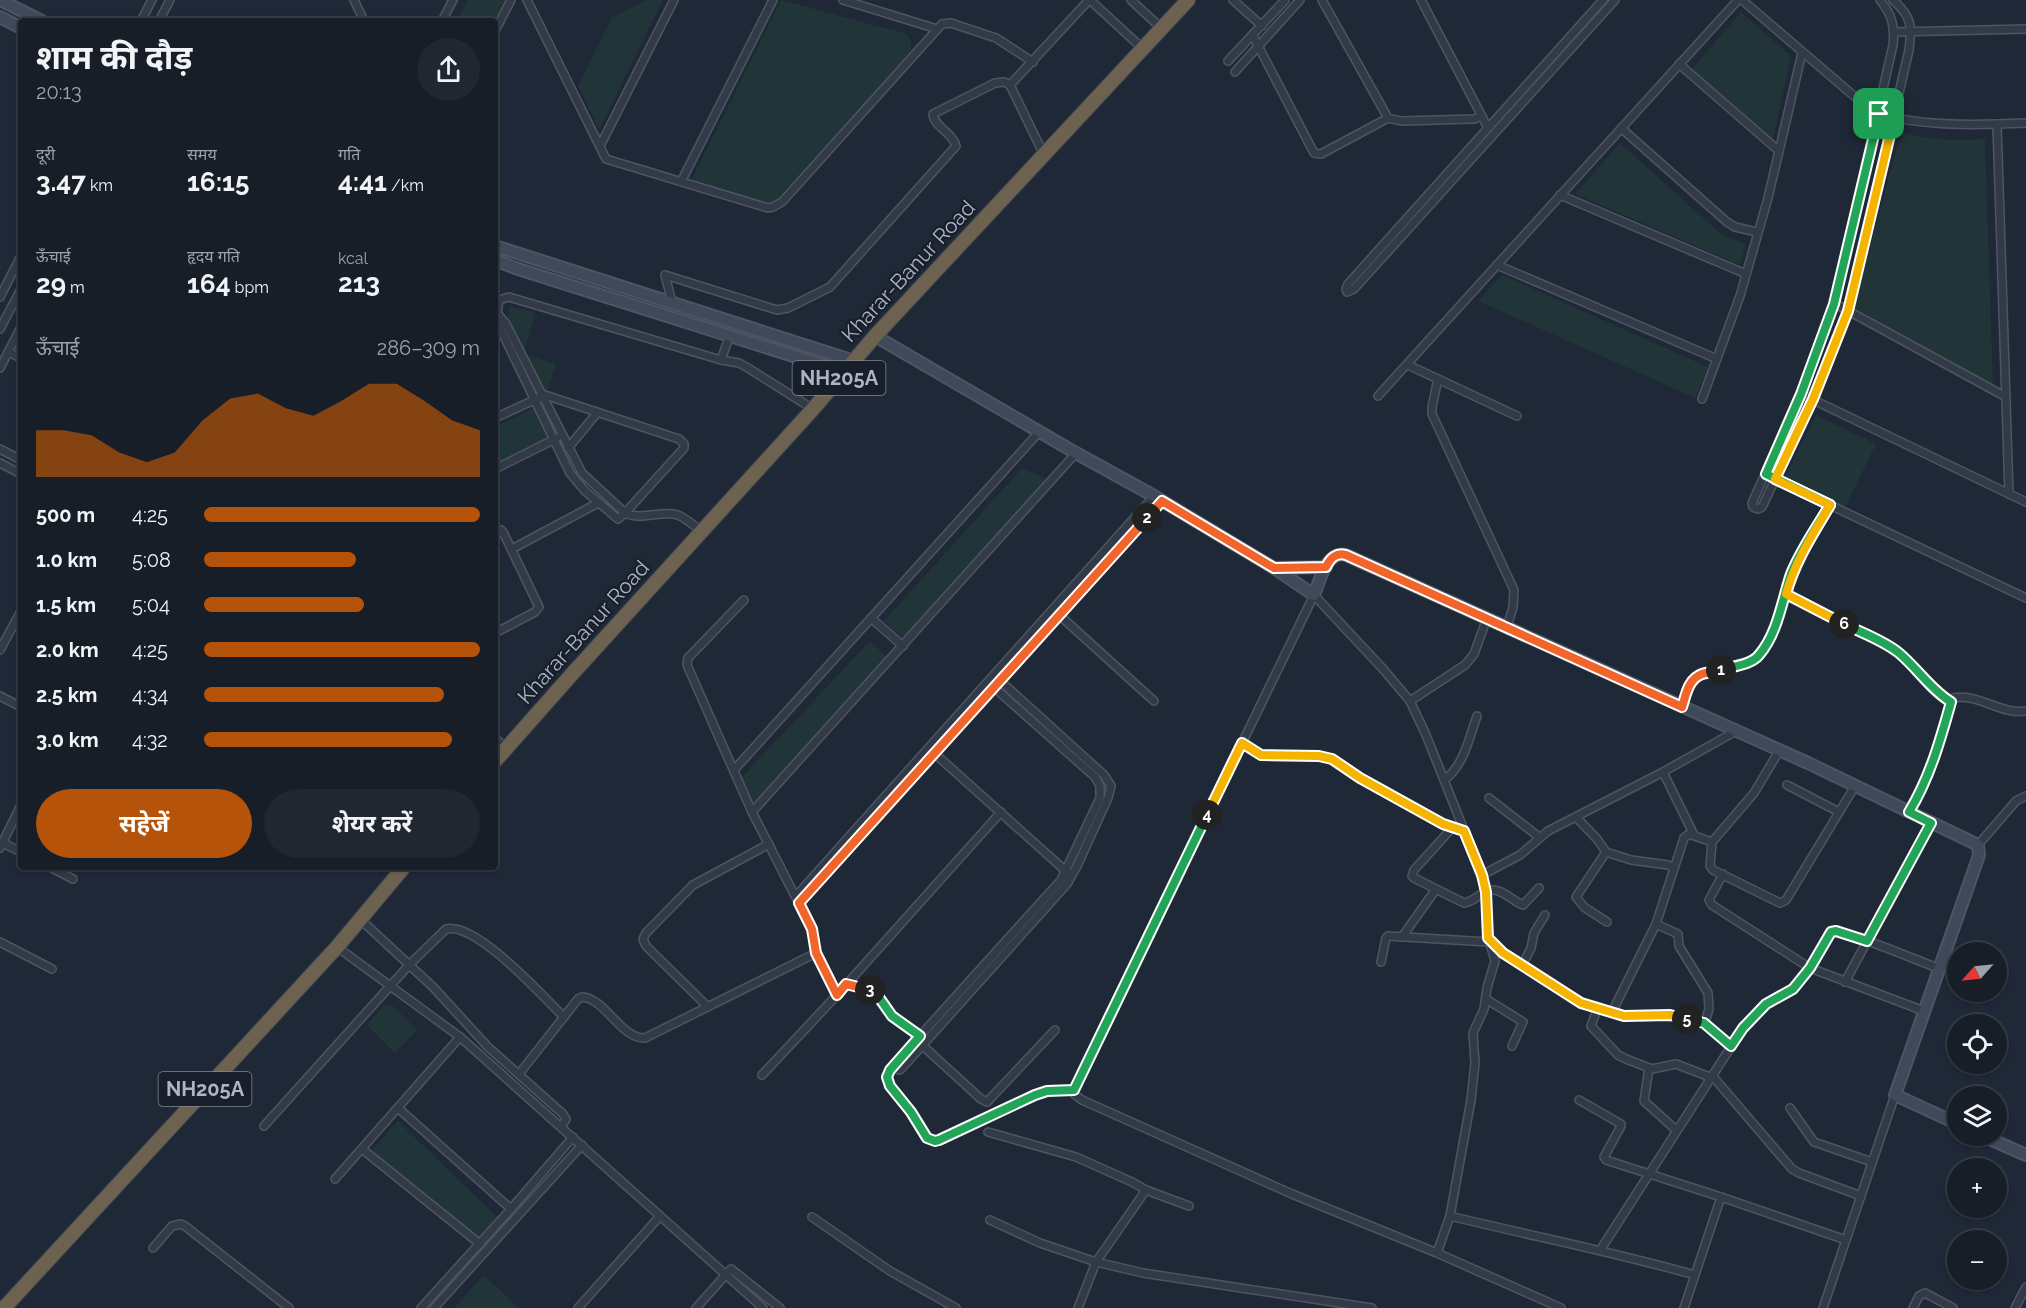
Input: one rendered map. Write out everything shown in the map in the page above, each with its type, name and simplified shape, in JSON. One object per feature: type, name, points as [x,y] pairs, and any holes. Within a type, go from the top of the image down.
[{"type":"highway","name":"Kharar-Banur Road","points":[[498,756],[813,409],[875,336],[1188,0]]},
{"type":"highway","name":"NH205A","points":[[4,1308],[337,947],[401,870]]},
{"type":"street","points":[[0,0],[36,18]]},
{"type":"street","points":[[143,18],[152,0]]},
{"type":"street","points":[[161,18],[170,0]]},
{"type":"street","points":[[354,0],[363,18]]},
{"type":"street","points":[[444,18],[453,0]]},
{"type":"street","points":[[498,25],[511,0]]},
{"type":"street","points":[[527,0],[606,159],[682,180],[768,208],[778,206],[942,24],[951,23],[988,34],[1006,43],[1033,62]]},
{"type":"street","points":[[600,146],[674,0]]},
{"type":"street","points":[[682,180],[773,0]]},
{"type":"street","points":[[846,0],[937,29]]},
{"type":"street","points":[[1010,85],[1089,0],[1142,48]]},
{"type":"street","points":[[1131,0],[1161,28]]},
{"type":"street","points":[[1233,0],[1262,26]]},
{"type":"street","points":[[1228,61],[1285,0]]},
{"type":"street","points":[[1235,72],[1300,0]]},
{"type":"street","points":[[1322,0],[1388,118]]},
{"type":"street","points":[[1421,0],[1488,128]]},
{"type":"street","points":[[1603,0],[1348,284],[1347,292],[1354,289],[1616,0]]},
{"type":"street","points":[[1378,396],[1679,64],[1740,0],[1868,108],[1879,114],[1894,118],[1935,122],[2026,123]]},
{"type":"street","points":[[1880,0],[1890,13],[1894,23],[1894,32],[1879,114],[1834,303],[1801,394],[1752,503],[1753,507],[1760,510],[1813,399],[1848,310],[1894,118],[1911,33],[1911,23],[1893,0]]},
{"type":"street","points":[[0,17],[18,26]]},
{"type":"street","points":[[1894,32],[2026,29]]},
{"type":"street","points":[[1253,36],[1314,153],[1321,154],[1388,118],[1401,121],[1474,119],[1482,116]]},
{"type":"street","points":[[1702,399],[1732,319],[1768,198],[1802,53]]},
{"type":"street","points":[[1679,64],[1779,151]]},
{"type":"street","points":[[672,302],[665,275],[777,310],[788,308],[823,292],[838,279],[956,146],[955,141],[934,120],[933,114],[995,83],[1004,82],[1010,85],[1044,155]]},
{"type":"street","points":[[1997,124],[2009,494]]},
{"type":"street","points":[[1621,128],[1727,222],[1735,227],[1757,232]]},
{"type":"street","points":[[1428,195],[1434,200]]},
{"type":"street","points":[[1560,195],[1746,274]]},
{"type":"street","points":[[498,247],[854,361]]},
{"type":"street","points":[[498,261],[844,372]]},
{"type":"street","points":[[0,297],[18,262]]},
{"type":"street","points":[[1497,265],[1717,359]]},
{"type":"street","points":[[0,329],[18,295]]},
{"type":"street","points":[[498,417],[534,399],[542,396],[679,439],[684,444],[682,451],[618,519],[598,503],[574,479],[534,399],[499,326],[500,300],[509,297],[721,360],[739,363],[813,409]]},
{"type":"street","points":[[1834,303],[2006,397]]},
{"type":"street","points":[[498,318],[506,324],[582,473],[625,513],[632,516],[672,514],[685,518],[702,532]]},
{"type":"street","points":[[0,368],[18,333]]},
{"type":"street","points":[[721,360],[730,335]]},
{"type":"street","points":[[875,336],[1158,499],[1274,568],[1314,595],[1410,701],[1482,875],[1486,892],[1489,940],[1495,961],[1484,1009],[1473,1033],[1475,1063],[1471,1100],[1450,1216],[1437,1253]]},
{"type":"street","points":[[8,352],[18,357]]},
{"type":"street","points":[[1407,365],[1517,416]]},
{"type":"street","points":[[1438,379],[1432,414],[1514,590],[1513,607],[1507,627]]},
{"type":"street","points":[[1801,394],[2026,502]]},
{"type":"street","points":[[568,448],[597,412]]},
{"type":"street","points":[[734,770],[1040,431]]},
{"type":"street","points":[[498,468],[562,435]]},
{"type":"street","points":[[0,449],[18,458]]},
{"type":"street","points":[[752,812],[1076,453]]},
{"type":"street","points":[[0,463],[18,472]]},
{"type":"street","points":[[1766,474],[2026,598]]},
{"type":"street","points":[[797,899],[993,681],[1053,609],[1158,499]]},
{"type":"street","points":[[993,681],[1060,616],[1158,499]]},
{"type":"street","points":[[512,549],[598,503]]},
{"type":"street","points":[[1682,707],[1688,688],[1696,677],[1749,662],[1759,655],[1772,632],[1800,555],[1830,505]]},
{"type":"street","points":[[498,530],[501,530],[512,549],[539,607],[535,612],[498,631]]},
{"type":"street","points":[[1561,1308],[1437,1253],[1292,1194],[1076,1097],[1074,1090],[1331,558],[1346,555],[1736,731],[1978,846]]},
{"type":"street","points":[[1274,568],[1326,567]]},
{"type":"street","points":[[1786,594],[1897,651],[1942,696],[1951,702]]},
{"type":"street","points":[[744,600],[687,661],[688,669],[752,812],[812,929],[816,953],[837,995]]},
{"type":"street","points":[[1053,609],[1154,701]]},
{"type":"street","points":[[0,650],[18,617]]},
{"type":"street","points":[[871,618],[903,646]]},
{"type":"street","points":[[1410,701],[1465,665],[1474,654],[1487,618]]},
{"type":"street","points":[[892,1067],[901,1070],[1060,892],[1108,798],[1111,786],[1104,775],[993,681]]},
{"type":"street","points":[[0,696],[18,705]]},
{"type":"street","points":[[1909,812],[1931,770],[1951,702],[1955,698],[1987,702],[2002,708],[2026,711]]},
{"type":"street","points":[[1444,780],[1459,766],[1477,716]]},
{"type":"street","points":[[1482,875],[1520,855],[1548,831],[1663,772],[1736,731]]},
{"type":"street","points":[[1242,743],[1261,755],[1319,756],[1332,759],[1360,778],[1452,828],[1464,831]]},
{"type":"street","points":[[931,751],[1069,874]]},
{"type":"street","points":[[1779,751],[1754,793],[1712,842],[1710,866],[1780,903],[1784,903],[1855,786]]},
{"type":"street","points":[[1663,772],[1694,835]]},
{"type":"street","points":[[1787,785],[1839,812]]},
{"type":"street","points":[[1823,1308],[1938,968],[1978,859],[1978,846],[2016,801],[2026,796]]},
{"type":"street","points":[[1489,798],[1539,837]]},
{"type":"street","points":[[18,811],[1,845],[18,851]]},
{"type":"street","points":[[762,1075],[1001,812]]},
{"type":"street","points":[[1576,817],[1606,852],[1630,860],[1668,865],[1673,868]]},
{"type":"street","points":[[1845,982],[1931,823]]},
{"type":"street","points":[[1452,828],[1412,873],[1414,878],[1467,903],[1486,892],[1499,891],[1523,905],[1539,888]]},
{"type":"street","points":[[1612,1012],[1656,924],[1684,836],[1694,835],[1712,842]]},
{"type":"street","points":[[708,1007],[646,946],[643,939],[646,933],[693,885],[769,844]]},
{"type":"street","points":[[1606,852],[1576,897],[1587,909],[1607,922]]},
{"type":"street","points":[[56,870],[73,879]]},
{"type":"street","points":[[1069,874],[892,1067],[888,1073],[888,1082],[911,1112],[919,1128],[931,1140],[939,1140],[1035,1095],[1047,1091],[1074,1090]]},
{"type":"street","points":[[1723,874],[1709,900],[1711,904],[1810,968],[1924,1011]]},
{"type":"street","points":[[1402,937],[1436,889]]},
{"type":"street","points":[[1522,966],[1531,948],[1534,933],[1545,915]]},
{"type":"street","points":[[360,919],[410,964],[488,1047],[563,1114],[566,1119],[561,1126]]},
{"type":"street","points":[[1656,924],[1678,934],[1679,946],[1708,993],[1709,1009],[1703,1022]]},
{"type":"street","points":[[264,1126],[410,964],[441,932],[451,928],[490,946],[564,1017]]},
{"type":"street","points":[[1601,1249],[1743,1028],[1766,1004],[1791,992],[1810,968],[1831,932],[1836,931],[1867,941],[1938,968]]},
{"type":"street","points":[[1381,962],[1386,938],[1390,935],[1489,940],[1503,953],[1581,1003],[1629,1016],[1670,1015],[1703,1022],[1731,1046]]},
{"type":"street","points":[[0,942],[52,969]]},
{"type":"street","points":[[337,947],[460,1037],[763,1308]]},
{"type":"street","points":[[519,1074],[578,999],[582,997],[587,997],[634,1036],[645,1038],[816,953]]},
{"type":"street","points":[[846,984],[873,991],[892,1016],[920,1036]]},
{"type":"street","points":[[1486,999],[1523,1022],[1512,1046]]},
{"type":"street","points":[[1598,1007],[1590,1025],[1618,1055],[1649,1068],[1676,1064],[1711,1077],[1720,1083],[1795,1171],[1861,1196]]},
{"type":"street","points":[[923,1046],[987,1102],[1055,1030]]},
{"type":"street","points":[[335,1179],[460,1037]]},
{"type":"street","points":[[1649,1068],[1644,1101],[1676,1131]]},
{"type":"street","points":[[1895,1095],[1947,1119]]},
{"type":"street","points":[[1579,1100],[1621,1124],[1604,1159],[1846,1240]]},
{"type":"street","points":[[398,1108],[511,1209]]},
{"type":"street","points":[[1790,1108],[1814,1142],[1872,1162]]},
{"type":"street","points":[[988,1132],[1076,1157],[1146,1190],[1189,1206]]},
{"type":"street","points":[[421,1308],[573,1137]]},
{"type":"street","points":[[434,1308],[582,1145]]},
{"type":"street","points":[[2006,1146],[2026,1155]]},
{"type":"street","points":[[362,1149],[480,1244]]},
{"type":"street","points":[[1078,1308],[1096,1262],[1146,1190]]},
{"type":"street","points":[[1684,1308],[1721,1197]]},
{"type":"street","points":[[578,1308],[660,1216]]},
{"type":"street","points":[[812,1216],[890,1271],[956,1308]]},
{"type":"street","points":[[1450,1216],[1526,1235],[1601,1249],[1695,1275]]},
{"type":"street","points":[[990,1220],[1040,1243],[1096,1262],[1181,1280],[1372,1308]]},
{"type":"street","points":[[153,1248],[172,1226],[181,1224],[289,1308]]},
{"type":"street","points":[[696,1308],[724,1275],[733,1269],[780,1308]]},
{"type":"street","points":[[2015,1308],[2026,1287]]},
{"type":"street","points":[[1912,1308],[1919,1296],[1925,1293],[1953,1308]]},
{"type":"green space","points":[[468,0],[505,0],[496,18],[459,18]]},
{"type":"green space","points":[[647,0],[663,0],[599,130],[578,86],[612,17]]},
{"type":"green space","points":[[781,0],[907,34],[911,45],[905,61],[768,209],[691,181]]},
{"type":"green space","points":[[1741,12],[1791,56],[1773,141],[1691,70]]},
{"type":"green space","points":[[1901,132],[1953,140],[1985,139],[1993,386],[1854,307]]},
{"type":"green space","points":[[1620,143],[1721,234],[1746,244],[1740,265],[1575,194]]},
{"type":"green space","points":[[1502,275],[1708,367],[1695,398],[1478,301]]},
{"type":"green space","points":[[509,306],[535,313],[524,354],[556,364],[546,396],[510,328]]},
{"type":"green space","points":[[534,408],[549,438],[498,463],[498,426]]},
{"type":"green space","points":[[1816,415],[1876,444],[1845,507],[1785,477]]},
{"type":"green space","points":[[1022,468],[1049,480],[905,640],[884,621]]},
{"type":"green space","points":[[870,641],[890,660],[751,806],[740,779]]},
{"type":"green space","points":[[386,1005],[393,1006],[417,1030],[395,1053],[367,1025]]},
{"type":"green space","points":[[398,1121],[498,1218],[478,1240],[368,1155]]},
{"type":"green space","points":[[484,1275],[519,1308],[454,1308]]},
{"type":"route","points":[[1879,114],[1834,304],[1801,394],[1766,474],[1775,479],[1830,505],[1800,555],[1792,573],[1786,594],[1783,606],[1759,655],[1749,662],[1696,677],[1688,688],[1682,707],[1346,555],[1331,558],[1326,567],[1274,568],[1162,501],[799,903],[814,934],[816,953],[837,995],[846,984],[873,991],[892,1016],[920,1036],[890,1070],[887,1077],[890,1086],[911,1112],[927,1138],[939,1140],[1047,1091],[1074,1090],[1242,743],[1261,755],[1319,756],[1332,759],[1360,778],[1443,824],[1464,831],[1482,875],[1486,892],[1488,938],[1503,953],[1582,1004],[1624,1016],[1670,1015],[1702,1022],[1731,1046],[1743,1028],[1768,1002],[1791,992],[1810,968],[1831,932],[1836,931],[1867,941],[1931,823],[1909,812],[1931,770],[1951,702],[1942,696],[1897,651],[1786,594],[1800,555],[1830,505],[1775,479],[1813,399],[1848,311],[1894,118],[1879,114]]}]
